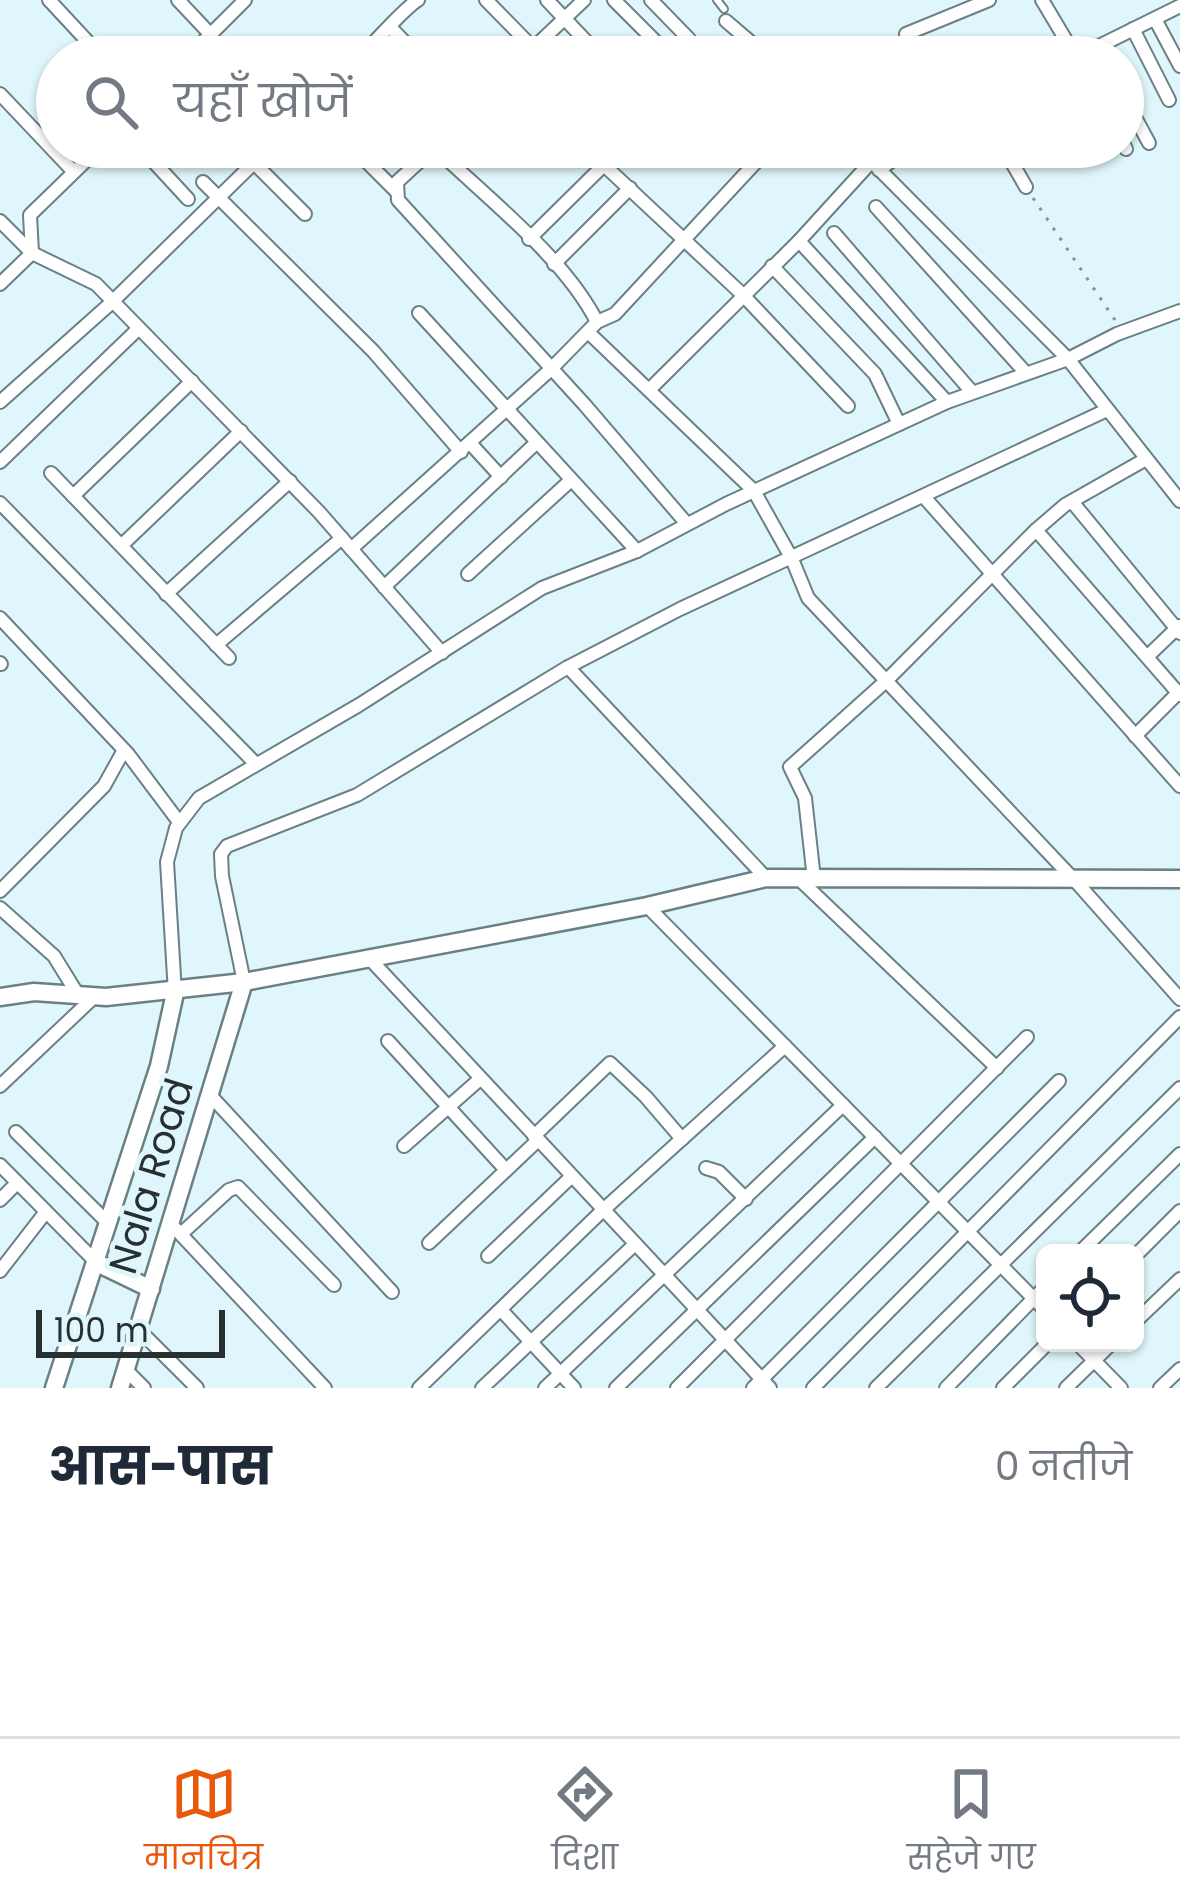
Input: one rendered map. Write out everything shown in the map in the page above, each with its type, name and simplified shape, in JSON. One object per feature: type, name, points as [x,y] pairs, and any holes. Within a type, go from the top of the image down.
[{"type":"street","points":[[49,0],[82,36]]},
{"type":"street","points":[[178,0],[210,34],[245,0]]},
{"type":"street","points":[[487,0],[518,36]]},
{"type":"street","points":[[547,0],[582,36]]},
{"type":"street","points":[[547,36],[584,0]]},
{"type":"street","points":[[614,0],[649,36]]},
{"type":"street","points":[[651,0],[686,36]]},
{"type":"street","points":[[906,34],[989,0]]},
{"type":"street","points":[[1042,0],[1064,36]]},
{"type":"street","points":[[382,36],[411,2]]},
{"type":"street","points":[[1123,36],[1178,11]]},
{"type":"street","points":[[725,15],[746,36]]},
{"type":"street","points":[[1155,19],[1180,66]]},
{"type":"street","points":[[391,28],[399,36]]},
{"type":"street","points":[[1133,29],[1137,36]]},
{"type":"street","points":[[1144,51],[1169,100]]},
{"type":"street","points":[[0,94],[36,132]]},
{"type":"street","points":[[1144,134],[1149,143]]},
{"type":"street","points":[[70,168],[74,172]]},
{"type":"street","points":[[0,284],[32,253],[30,215],[78,168]]},
{"type":"street","points":[[159,168],[188,199]]},
{"type":"street","points":[[0,402],[249,168]]},
{"type":"street","points":[[259,168],[305,214]]},
{"type":"street","points":[[373,168],[687,524]]},
{"type":"street","points":[[395,190],[412,168]]},
{"type":"street","points":[[456,168],[586,301],[593,327],[754,491],[808,598],[1180,999]]},
{"type":"street","points":[[529,239],[603,168]]},
{"type":"street","points":[[607,168],[742,294],[848,406]]},
{"type":"street","points":[[216,645],[465,447],[593,327],[615,314],[750,168]]},
{"type":"street","points":[[651,388],[873,168]]},
{"type":"street","points":[[877,168],[1068,359],[1180,501]]},
{"type":"street","points":[[1015,168],[1026,187]]},
{"type":"street","points":[[203,182],[465,447],[501,477]]},
{"type":"street","points":[[554,264],[630,188]]},
{"type":"street","points":[[876,207],[1025,372]]},
{"type":"street","points":[[0,221],[32,253],[96,284],[290,482],[442,653]]},
{"type":"street","points":[[834,233],[972,392]]},
{"type":"street","points":[[799,241],[946,402]]},
{"type":"street","points":[[772,266],[875,374],[899,424]]},
{"type":"street","points":[[54,1388],[179,992],[166,886],[171,843],[179,822],[199,798],[542,588],[637,551],[946,402],[1068,359],[1180,310]]},
{"type":"street","points":[[419,313],[637,551]]},
{"type":"street","points":[[0,462],[138,329]]},
{"type":"street","points":[[73,496],[193,381]]},
{"type":"street","points":[[238,983],[222,876],[221,854],[227,846],[357,795],[568,667],[680,609],[1107,410]]},
{"type":"street","points":[[122,545],[241,431]]},
{"type":"street","points":[[384,587],[536,443]]},
{"type":"street","points":[[997,1067],[807,879],[805,798],[790,767],[886,680],[1036,530],[1065,506],[1146,459]]},
{"type":"street","points":[[52,473],[230,658]]},
{"type":"street","points":[[468,574],[570,481]]},
{"type":"street","points":[[166,595],[290,482]]},
{"type":"street","points":[[925,498],[1180,786]]},
{"type":"street","points":[[0,503],[255,763]]},
{"type":"street","points":[[1074,504],[1179,629],[1148,656]]},
{"type":"street","points":[[1036,530],[1179,693],[1135,736]]},
{"type":"street","points":[[0,617],[124,750],[179,822]]},
{"type":"street","points":[[568,667],[766,878]]},
{"type":"street","points":[[0,891],[104,786],[124,750]]},
{"type":"street","points":[[0,997],[34,992],[86,996],[179,992],[238,983],[647,906],[766,878],[1180,879]]},
{"type":"street","points":[[647,906],[1036,1301]]},
{"type":"street","points":[[0,908],[54,956],[86,996]]},
{"type":"street","points":[[369,958],[761,1386],[937,1200],[1059,1081]]},
{"type":"street","name":"Nala Road","points":[[120,1388],[147,1287],[176,1229],[238,983]]},
{"type":"street","points":[[0,1086],[86,996]]},
{"type":"street","points":[[813,1388],[1180,1017]]},
{"type":"street","points":[[677,1388],[1028,1037]]},
{"type":"street","points":[[388,1041],[506,1170]]},
{"type":"street","points":[[419,1388],[602,1211],[785,1046]]},
{"type":"street","points":[[537,1141],[534,1136],[610,1063],[682,1139]]},
{"type":"street","points":[[404,1146],[480,1078]]},
{"type":"street","points":[[876,1388],[1180,1088]]},
{"type":"street","points":[[210,1094],[392,1292]]},
{"type":"street","points":[[545,1388],[843,1105]]},
{"type":"street","points":[[16,1132],[109,1224]]},
{"type":"street","points":[[616,1388],[875,1137]]},
{"type":"street","points":[[429,1243],[537,1141]]},
{"type":"street","points":[[1088,1244],[1180,1154]]},
{"type":"street","points":[[0,1166],[97,1263],[147,1287]]},
{"type":"street","points":[[706,1168],[719,1172],[746,1199]]},
{"type":"street","points":[[488,1256],[571,1178]]},
{"type":"street","points":[[0,1200],[17,1183]]},
{"type":"street","points":[[325,1388],[176,1229],[238,1187],[334,1285]]},
{"type":"street","points":[[1144,1247],[1180,1211]]},
{"type":"street","points":[[0,1271],[45,1213]]},
{"type":"street","points":[[482,1388],[634,1245]]},
{"type":"street","points":[[1144,1313],[1180,1279]]},
{"type":"street","points":[[946,1388],[1036,1295]]},
{"type":"street","points":[[502,1312],[574,1388]]},
{"type":"street","points":[[139,1330],[197,1388]]},
{"type":"street","points":[[1003,1388],[1039,1352]]},
{"type":"street","points":[[1086,1352],[1121,1388]]},
{"type":"street","points":[[1066,1388],[1102,1352]]},
{"type":"street","points":[[125,1369],[144,1388]]},
{"type":"street","points":[[1160,1388],[1180,1369]]},
{"type":"lane","points":[[717,0],[725,15]]},
{"type":"path","points":[[1026,187],[1123,332]]}]
